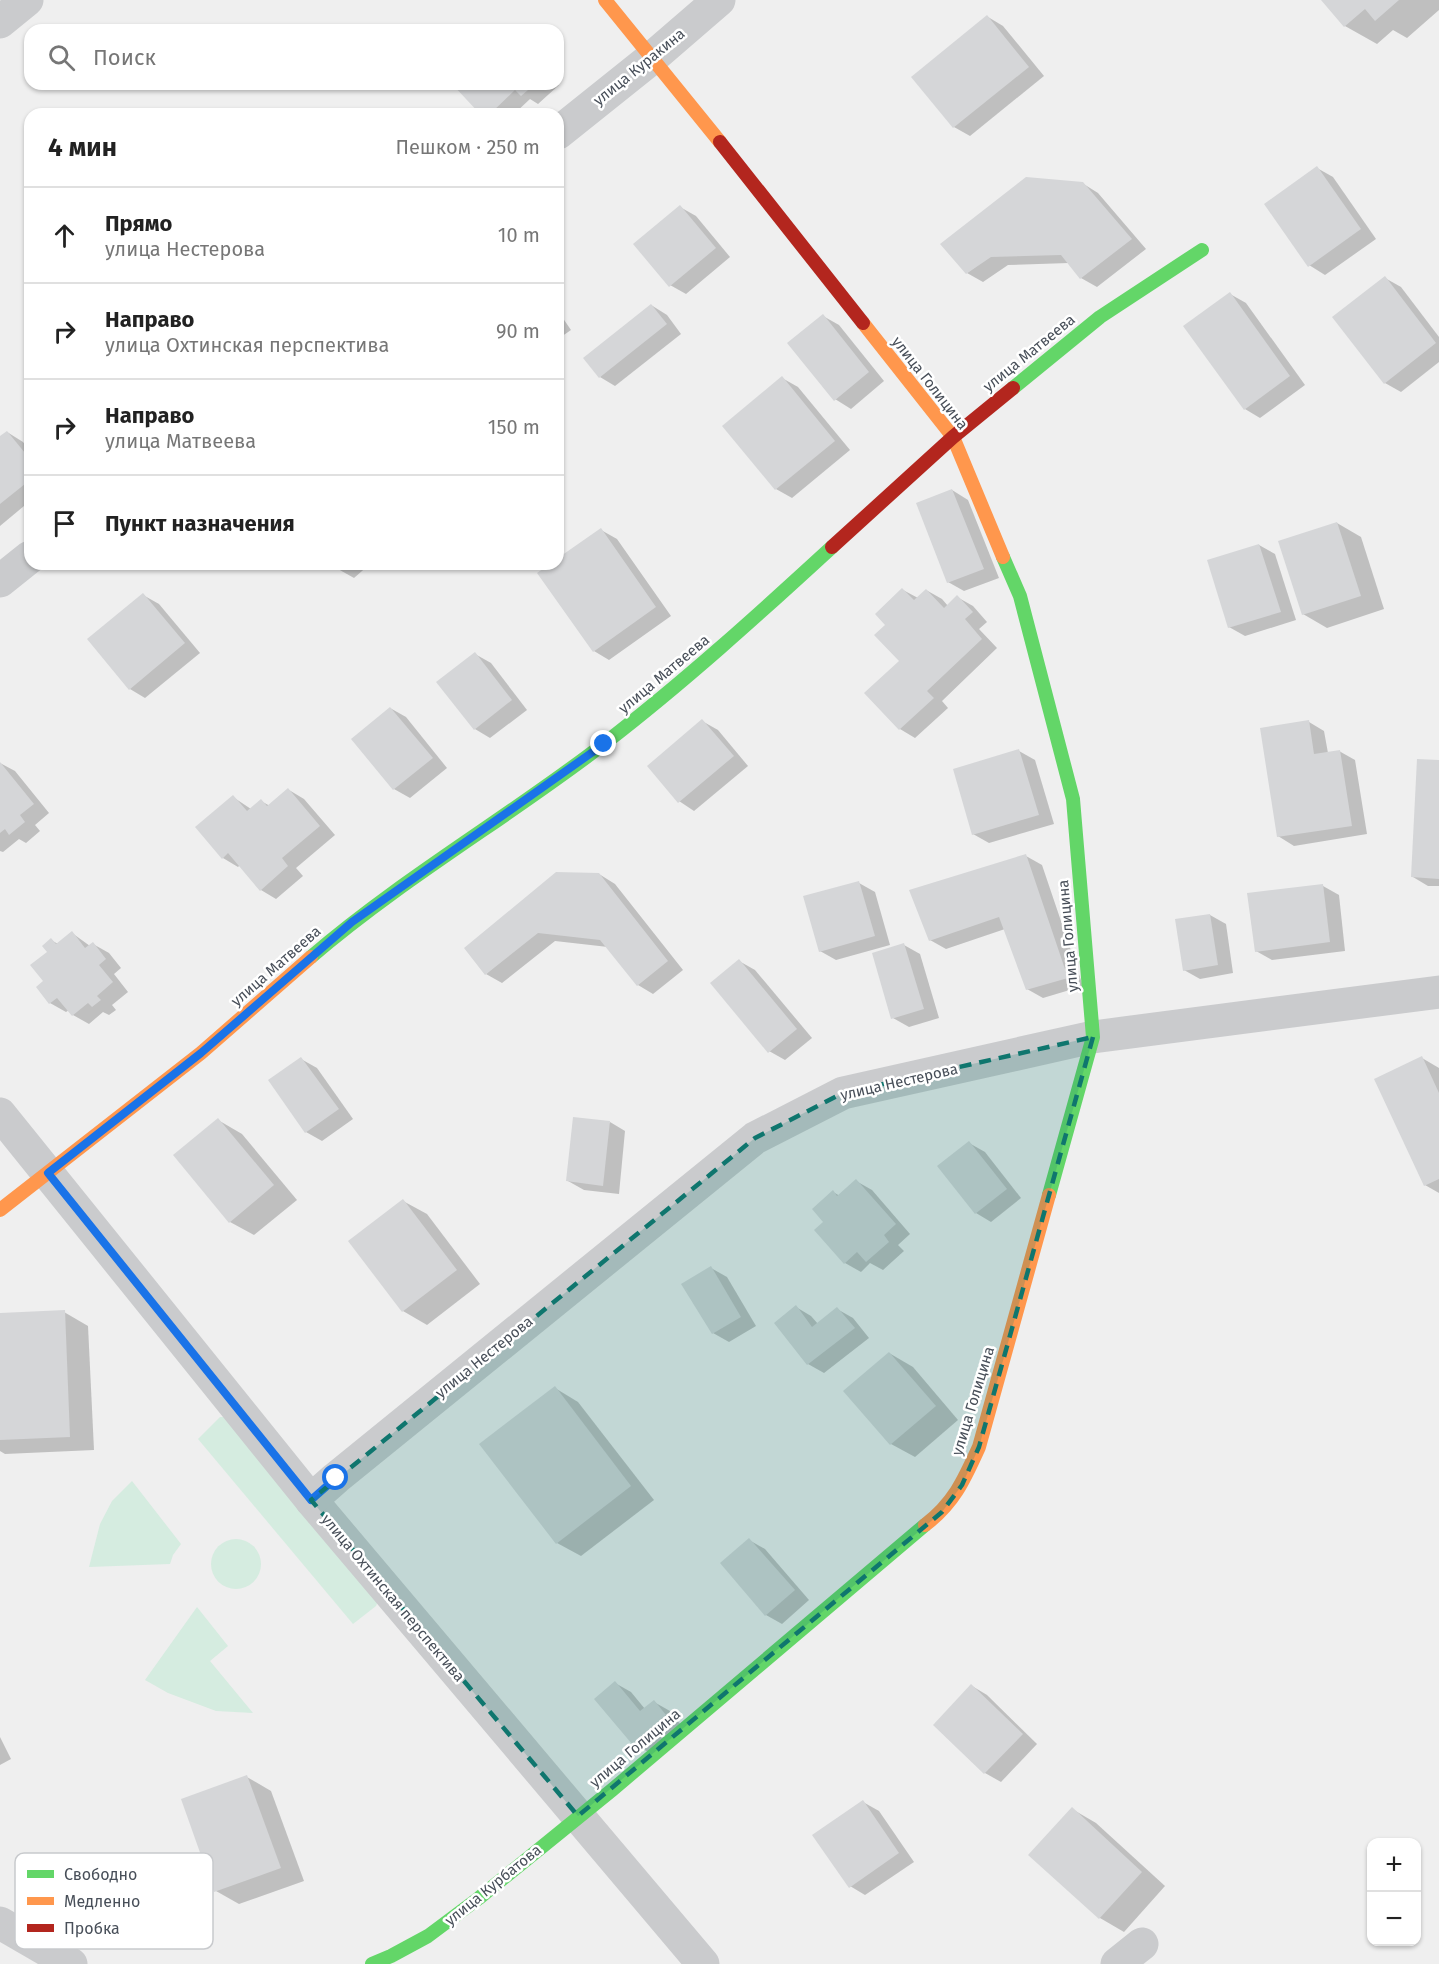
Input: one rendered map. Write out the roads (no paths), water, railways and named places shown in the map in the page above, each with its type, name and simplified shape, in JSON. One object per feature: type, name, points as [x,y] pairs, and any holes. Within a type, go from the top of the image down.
[{"type":"street","points":[[0,22],[27,0]]},
{"type":"street","name":"улица Голицина","points":[[578,1816],[852,1588],[908,1537],[942,1512],[962,1485],[979,1447],[1093,1037],[1073,799],[1020,596],[953,437],[605,0]]},
{"type":"street","name":"улица Куракина","points":[[564,128],[719,0]]},
{"type":"street","name":"улица Матвеева","points":[[48,1173],[201,1053],[352,922],[604,744],[684,680],[953,437],[1100,317],[1202,250]]},
{"type":"street","points":[[0,581],[24,561]]},
{"type":"street","name":"улица Нестерова","points":[[311,1500],[755,1138],[843,1093],[1093,1037],[1439,992]]},
{"type":"street","name":"улица Охтинская перспектива","points":[[0,1114],[311,1500],[703,1964]]},
{"type":"street","points":[[0,1210],[48,1173]]},
{"type":"street","name":"улица Курбатова","points":[[372,1964],[390,1958],[455,1919],[578,1816]]},
{"type":"street","points":[[0,1923],[15,1932]]},
{"type":"street","points":[[1117,1964],[1142,1944]]},
{"type":"street","points":[[45,1949],[71,1964]]}]
